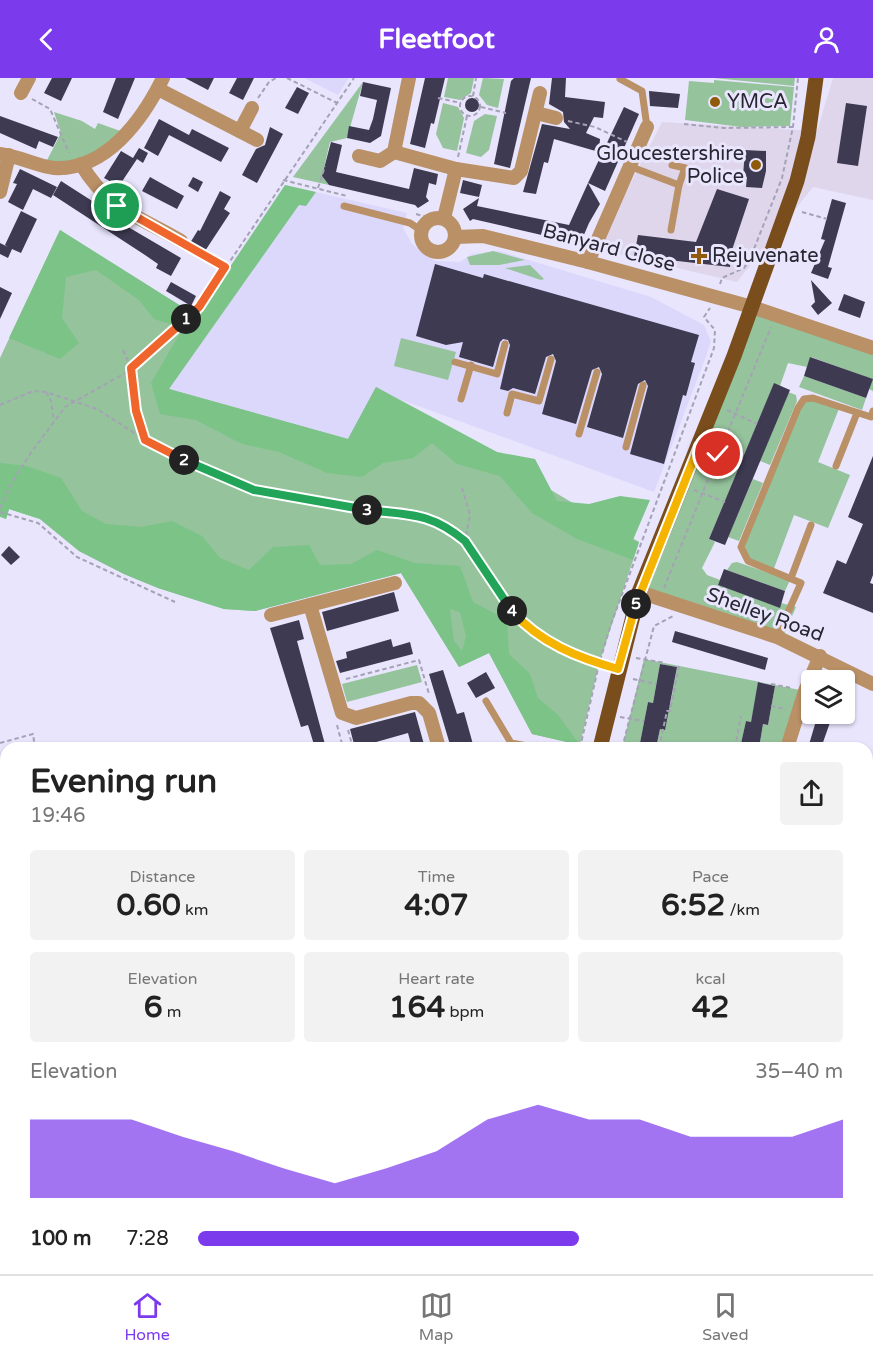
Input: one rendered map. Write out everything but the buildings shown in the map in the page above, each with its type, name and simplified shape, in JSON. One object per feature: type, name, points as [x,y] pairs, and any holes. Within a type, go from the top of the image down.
[{"type":"main road","points":[[601,742],[639,592],[715,405],[787,208],[808,137],[816,78]]},
{"type":"street","points":[[21,93],[29,78]]},
{"type":"street","points":[[359,156],[380,161],[394,152],[410,78]]},
{"type":"street","points":[[0,192],[4,155],[53,168],[78,165],[106,152],[120,140],[160,83],[257,140]]},
{"type":"street","points":[[394,152],[456,169],[510,179],[521,171],[540,93]]},
{"type":"street","points":[[240,131],[252,108]]},
{"type":"street","points":[[536,113],[556,118]]},
{"type":"street","points":[[588,262],[647,127]]},
{"type":"street","points":[[78,165],[96,187],[117,206],[182,241]]},
{"type":"street","points":[[444,218],[456,169]]},
{"type":"street","points":[[444,218],[452,225],[455,237],[450,246],[437,252],[424,244],[422,231],[430,220],[444,218]]},
{"type":"street","name":"Banyard Close","points":[[455,237],[483,236],[588,262],[752,307],[873,348]]},
{"type":"street","points":[[271,615],[395,583]]},
{"type":"street","name":"Shelley Road","points":[[639,592],[777,637],[820,656],[873,684]]},
{"type":"street","points":[[310,605],[340,710],[348,717],[356,718],[411,703],[425,707],[437,742]]},
{"type":"street","points":[[814,670],[820,656]]},
{"type":"street","points":[[789,742],[801,704]]},
{"type":"lane","points":[[620,79],[642,91],[647,127]]},
{"type":"lane","points":[[672,165],[701,173]]},
{"type":"lane","points":[[629,166],[679,185]]},
{"type":"lane","points":[[671,230],[679,185],[685,168]]},
{"type":"lane","points":[[344,206],[410,223],[422,231]]},
{"type":"lane","points":[[455,362],[497,374],[505,344]]},
{"type":"lane","points":[[507,413],[512,394],[539,401],[551,359]]},
{"type":"lane","points":[[461,399],[470,366]]},
{"type":"lane","points":[[579,434],[597,372]]},
{"type":"lane","points":[[626,447],[642,385]]},
{"type":"lane","points":[[777,637],[801,583],[747,561],[742,552],[742,542],[801,402],[808,398],[821,399],[871,417],[873,411]]},
{"type":"lane","points":[[836,466],[857,413]]},
{"type":"lane","points":[[699,446],[718,454]]},
{"type":"lane","points":[[791,578],[811,525]]},
{"type":"lane","points":[[486,701],[510,742]]},
{"type":"path","points":[[252,108],[269,82],[276,78]]},
{"type":"path","points":[[287,78],[336,103]]},
{"type":"path","points":[[175,602],[76,557],[38,523],[0,510],[10,486],[54,421],[74,400],[106,385],[131,368],[199,307],[354,78]]},
{"type":"path","points":[[472,96],[476,78]]},
{"type":"path","points":[[581,742],[598,664],[639,542],[714,348],[715,330],[704,316],[716,297],[722,278],[744,268],[753,252],[782,178],[793,126],[798,78]]},
{"type":"path","points":[[21,93],[50,109],[78,165]]},
{"type":"path","points":[[467,116],[461,109],[461,103],[467,96],[472,96],[480,102],[481,107]]},
{"type":"path","points":[[438,98],[461,103]]},
{"type":"path","points":[[481,107],[506,113]]},
{"type":"path","points":[[467,116],[476,114],[481,107]]},
{"type":"path","points":[[456,169],[467,116]]},
{"type":"path","points":[[556,118],[595,128],[638,147]]},
{"type":"path","points":[[684,124],[724,128],[793,126]]},
{"type":"path","points":[[318,188],[325,166]]},
{"type":"path","points":[[787,208],[826,219]]},
{"type":"path","points":[[182,241],[225,267]]},
{"type":"path","points":[[123,350],[131,368],[136,411],[145,440]]},
{"type":"path","points":[[0,405],[33,391],[46,392],[97,410],[145,440],[236,484],[339,507],[427,517],[465,541],[514,614],[559,647],[578,658],[598,664],[619,667],[644,659],[665,663]]},
{"type":"path","points":[[46,392],[51,401],[54,421]]},
{"type":"path","points":[[715,405],[757,424]]},
{"type":"path","points":[[683,485],[725,502]]},
{"type":"path","points":[[462,488],[470,515],[465,541]]},
{"type":"path","points":[[623,742],[654,626],[689,608]]},
{"type":"path","points":[[332,683],[420,660],[429,696],[425,707]]},
{"type":"path","points":[[661,742],[662,726],[667,711],[670,711],[679,666]]},
{"type":"path","points":[[619,667],[638,680],[656,684]]},
{"type":"path","points":[[771,684],[801,690]]},
{"type":"path","points":[[607,714],[644,722]]},
{"type":"path","points":[[736,742],[741,716]]},
{"type":"path","points":[[345,721],[351,742]]},
{"type":"path","points":[[336,723],[341,742]]},
{"type":"path","points":[[4,742],[33,734],[34,742]]},
{"type":"path","points":[[736,739],[742,741]]},
{"type":"shaded area","points":[[304,78],[349,78],[338,95]]},
{"type":"shaded area","points":[[833,78],[873,78],[873,200],[813,187],[737,282],[597,249],[662,122],[817,131]]},
{"type":"shaded area","points":[[285,185],[407,213],[403,228],[412,244],[435,261],[460,262],[472,254],[499,251],[651,297],[704,325],[711,341],[654,492],[377,391],[348,439],[169,389]]},
{"type":"green space","points":[[448,78],[474,78],[471,93],[460,100],[444,97]]},
{"type":"green space","points":[[483,78],[504,79],[498,108],[487,105],[479,95]]},
{"type":"green space","points":[[714,78],[795,78],[794,86]]},
{"type":"green space","points":[[714,80],[794,87],[790,126],[742,127],[685,120],[689,81],[714,83]]},
{"type":"green space","points":[[363,82],[347,138],[330,142],[322,176],[329,185],[293,177]]},
{"type":"green space","points":[[443,103],[458,107],[464,118],[457,151],[443,148],[436,134]]},
{"type":"green space","points":[[54,112],[82,121],[95,129],[98,123],[126,133],[98,157],[44,166],[61,133]]},
{"type":"green space","points":[[485,114],[497,116],[489,150],[481,157],[466,153],[474,121]]},
{"type":"green space","points":[[285,185],[316,192],[306,206],[299,205],[169,389],[348,439],[376,387],[497,452],[535,459],[557,501],[589,504],[620,496],[650,500],[633,540],[639,542],[633,560],[577,539],[532,513],[500,476],[457,464],[432,443],[413,458],[383,463],[362,477],[327,473],[279,452],[242,444],[196,420],[160,414],[151,383],[183,328],[154,319],[139,300],[96,270],[66,277],[62,318],[79,343],[60,359],[9,338],[60,230],[197,316]]},
{"type":"green space","points":[[60,230],[197,317],[169,389],[348,439],[376,387],[639,542],[599,664],[581,742],[567,742],[532,734],[489,653],[459,667],[401,573],[255,611],[224,609],[158,588],[124,574],[79,551],[40,519],[9,509],[6,519],[0,517],[0,358]]},
{"type":"green space","points":[[493,251],[525,260],[499,265],[470,265],[467,257]]},
{"type":"green space","points":[[530,265],[544,279],[505,268]]},
{"type":"green space","points":[[752,307],[873,348],[873,391],[869,389],[872,379],[811,357],[807,367],[788,363],[780,386],[774,384],[709,539],[715,542],[702,568],[707,575],[720,580],[718,585],[779,607],[781,603],[796,607],[782,639],[640,592]]},
{"type":"green space","points":[[401,338],[456,352],[448,380],[394,366]]},
{"type":"green space","points":[[804,376],[866,398],[862,410],[799,387]]},
{"type":"green space","points":[[788,392],[796,395],[797,401],[770,465],[760,461]]},
{"type":"green space","points":[[804,399],[840,406],[818,462],[850,475],[828,528],[794,515],[773,571],[748,561],[741,547]]},
{"type":"green space","points":[[0,463],[27,466],[61,478],[82,511],[106,524],[141,527],[172,521],[202,536],[220,558],[249,570],[273,547],[309,545],[320,565],[351,564],[377,550],[415,563],[460,566],[473,602],[507,620],[509,654],[530,674],[538,698],[558,715],[578,742],[567,742],[532,734],[489,653],[459,667],[401,573],[255,611],[224,609],[158,588],[124,574],[79,551],[40,519],[9,509],[6,519],[0,516]],"holes":[[[450,609],[460,612],[466,636],[462,651],[454,641]]]},
{"type":"green space","points":[[753,479],[763,483],[739,541],[728,537]]},
{"type":"green space","points":[[737,562],[790,580],[785,591],[727,570],[732,563]]},
{"type":"green space","points":[[644,659],[801,690],[801,704],[789,742],[760,742],[763,724],[768,725],[775,686],[759,682],[751,722],[746,721],[741,742],[657,742],[665,705],[670,706],[677,667],[660,664],[653,703],[648,702],[640,742],[623,742]]},
{"type":"green space","points":[[417,665],[422,682],[347,702],[342,684]]},
{"type":"place","name":"YMCA","points":[[715,102]]},
{"type":"place","name":"Gloucestershire Police","points":[[756,165]]},
{"type":"place","name":"Rejuvenate","points":[[699,256]]},
{"type":"route","points":[[117,206],[225,267],[199,307],[131,368],[135,386],[136,411],[145,440],[218,477],[254,490],[339,507],[427,517],[465,541],[514,614],[540,635],[578,658],[618,669],[639,592],[699,446],[718,454]]}]
